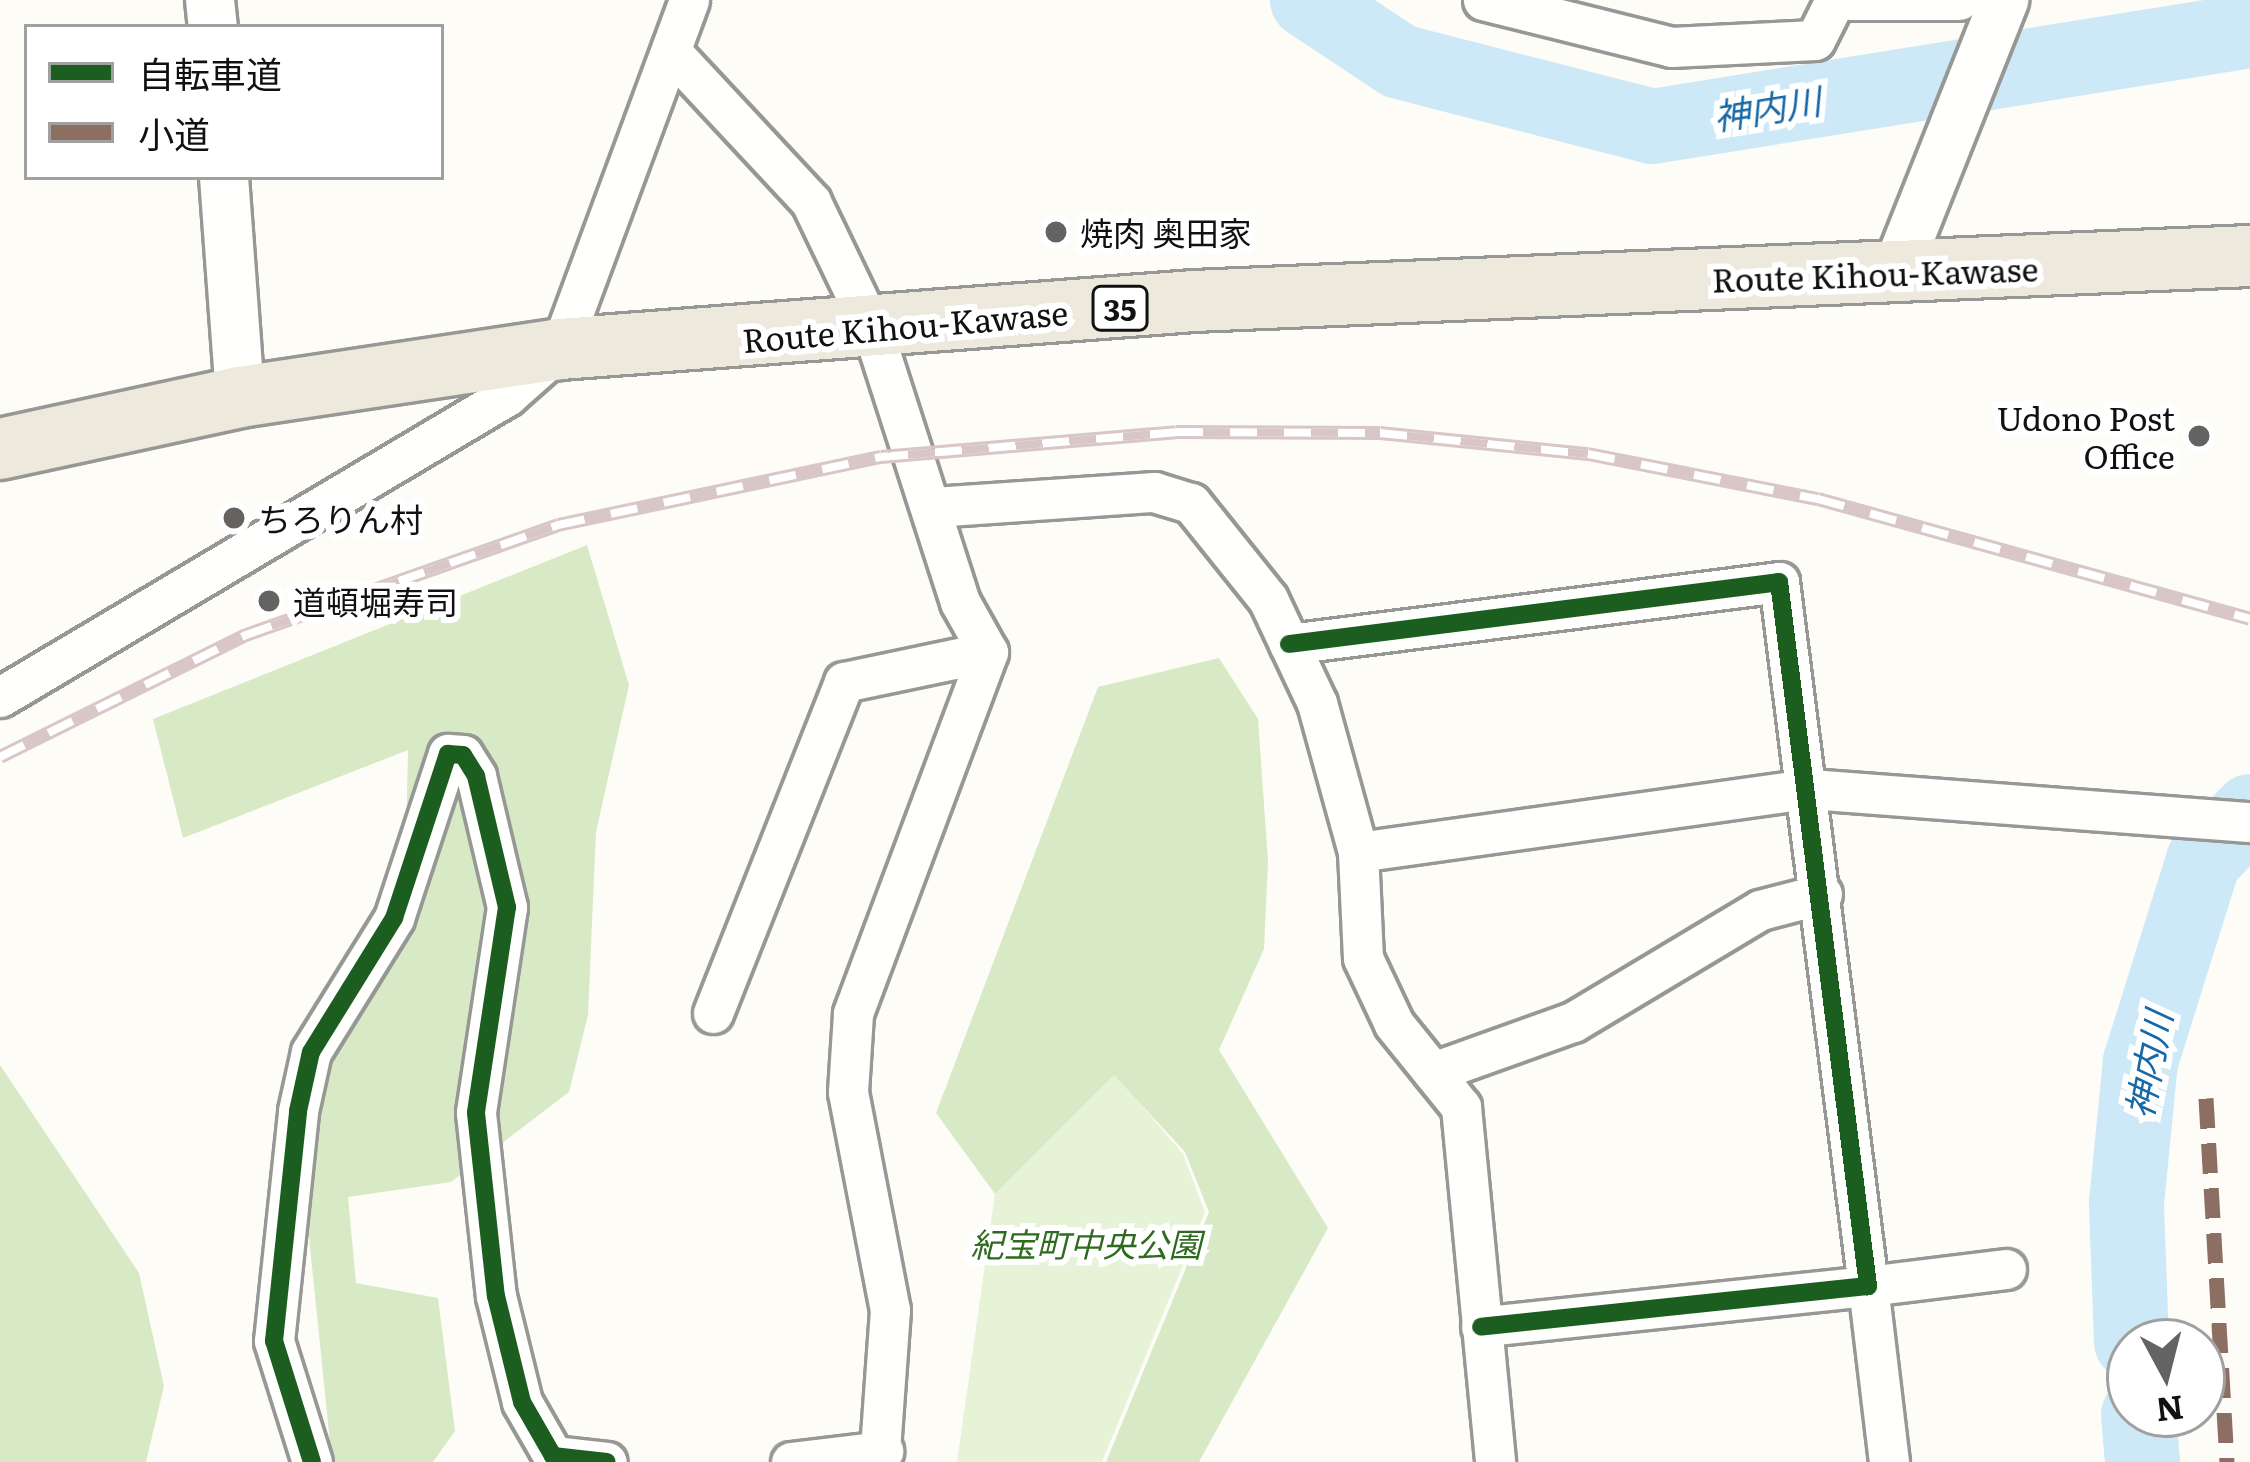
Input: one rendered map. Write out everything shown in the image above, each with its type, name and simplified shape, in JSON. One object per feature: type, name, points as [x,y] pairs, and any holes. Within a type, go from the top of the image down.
[{"type":"main road","name":"Route Kihou-Kawase","points":[[0,449],[240,397],[560,349],[873,331],[1194,301],[2250,256]]},
{"type":"street","points":[[0,697],[507,397],[560,349],[676,57],[689,0]]},
{"type":"street","points":[[1483,0],[1671,46],[1815,40],[1835,0]]},
{"type":"street","points":[[1850,0],[1959,0]]},
{"type":"street","points":[[1896,272],[2004,0]]},
{"type":"street","points":[[676,57],[811,202],[873,331],[960,602],[988,652],[853,1014],[848,1092],[890,1310],[881,1456],[791,1462]]},
{"type":"street","points":[[224,180],[240,397]]},
{"type":"street","points":[[933,507],[1154,492],[1191,503],[1268,599],[1289,644],[1358,852],[1364,958],[1394,1024],[1462,1107],[1496,1462]]},
{"type":"street","points":[[1289,644],[1779,582],[1809,789],[1889,1462]]},
{"type":"street","points":[[713,1013],[844,682],[988,652]]},
{"type":"street","points":[[312,1462],[274,1341],[298,1112],[310,1052],[394,918],[448,754],[463,755],[476,776],[507,907],[476,1113],[496,1296],[522,1402],[554,1456],[607,1462]]},
{"type":"street","points":[[1358,852],[1809,789],[2250,822]]},
{"type":"street","points":[[1433,1072],[1574,1022],[1760,910],[1822,894]]},
{"type":"street","points":[[1481,1327],[2006,1269]]},
{"type":"green space","points":[[587,545],[629,685],[596,832],[588,1015],[569,1092],[451,1182],[348,1197],[356,1283],[438,1298],[455,1431],[433,1462],[332,1462],[301,1159],[320,1035],[405,890],[408,750],[183,838],[153,719]]},
{"type":"green space","points":[[1219,658],[1258,719],[1268,861],[1264,949],[1219,1050],[1328,1228],[1199,1462],[1106,1462],[1209,1212],[1185,1152],[1114,1075],[995,1194],[936,1113],[1098,687]]},
{"type":"green space","points":[[0,1065],[139,1273],[164,1386],[146,1462],[0,1462]]},
{"type":"green space","name":"紀宝町中央公園","points":[[1115,1074],[1183,1154],[1205,1212],[1102,1462],[957,1462],[995,1194]]},
{"type":"waterway","name":"神内川","points":[[1307,0],[1399,61],[1652,126],[2250,30]]},
{"type":"waterway","name":"神内川","points":[[2130,1318],[2126,1203],[2140,1061],[2203,860],[2250,811]]},
{"type":"waterway","name":"神内川","points":[[2140,1438],[2142,1462]]},
{"type":"railway","points":[[0,757],[246,635],[558,525],[881,457],[1176,432],[1380,433],[1588,454],[1818,499],[2250,619]]},
{"type":"marked path","points":[[2206,1098],[2227,1462]]},
{"type":"cycle path","points":[[1289,644],[1779,582],[1868,1286],[1481,1327]]},
{"type":"cycle path","points":[[312,1462],[274,1341],[298,1111],[311,1052],[394,918],[448,754],[463,755],[476,776],[507,907],[476,1113],[496,1296],[522,1402],[553,1456],[607,1462]]},
{"type":"place","name":"焼肉 奥田家","points":[[1056,232]]},
{"type":"place","name":"Udono Post Office","points":[[2199,436]]},
{"type":"place","name":"ちろりん村","points":[[234,518]]},
{"type":"place","name":"道頓堀寿司","points":[[269,601]]}]
